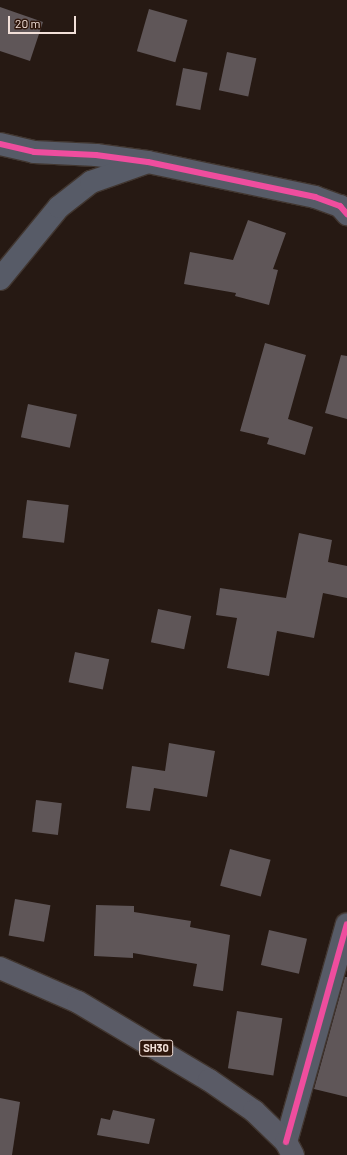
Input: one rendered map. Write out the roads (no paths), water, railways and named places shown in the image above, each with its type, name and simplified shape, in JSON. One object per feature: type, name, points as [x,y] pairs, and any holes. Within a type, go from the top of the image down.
[{"type":"main road","name":"SH30","points":[[0,968],[78,1002],[209,1080],[254,1111],[289,1149]]},
{"type":"street","points":[[0,144],[34,152],[96,154],[148,162],[315,197],[340,206],[347,214]]},
{"type":"street","points":[[0,279],[59,207],[91,182],[148,162]]},
{"type":"street","points":[[289,1149],[347,924]]}]
